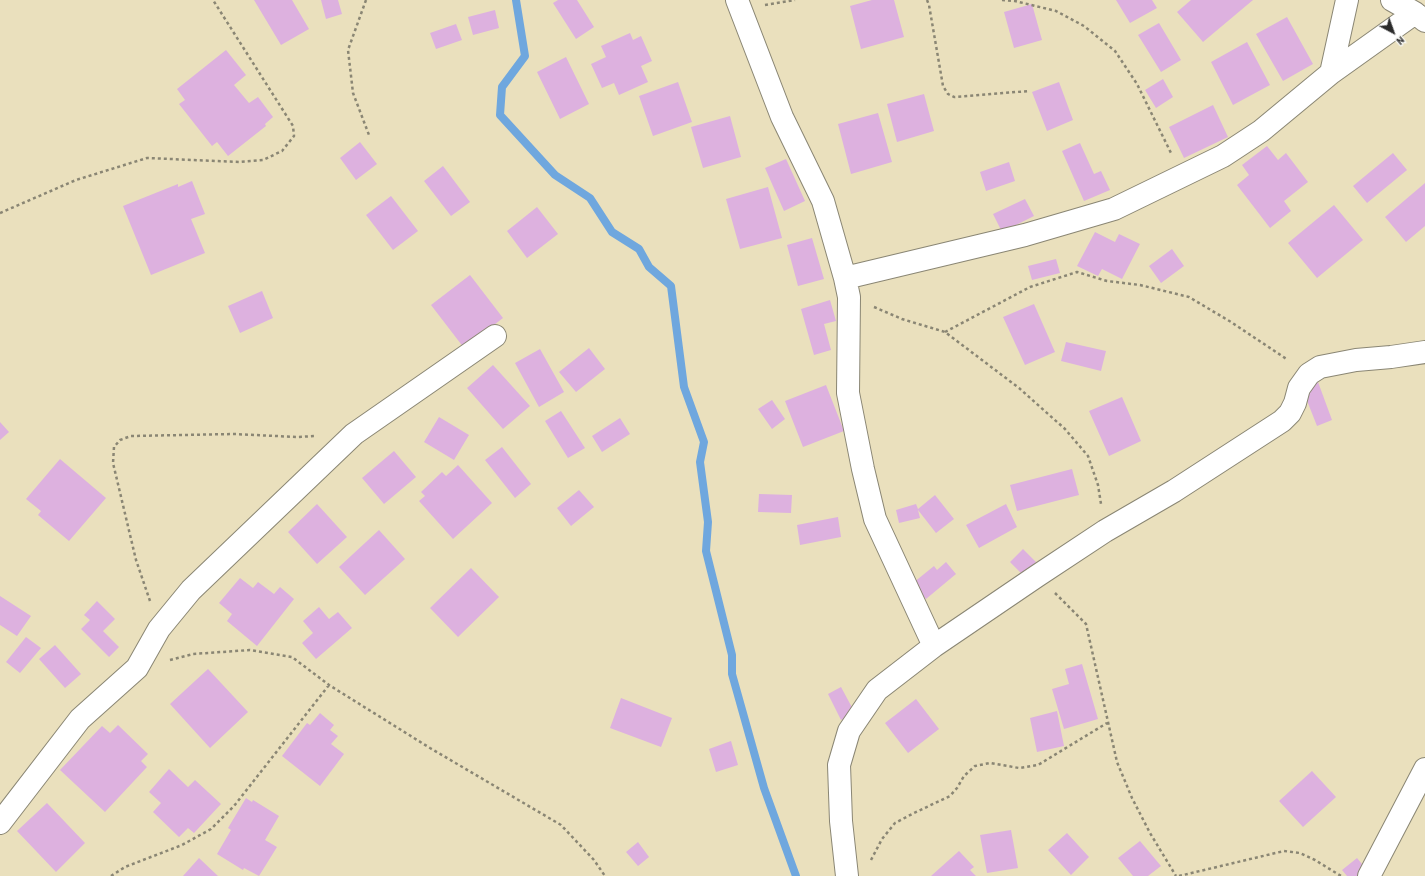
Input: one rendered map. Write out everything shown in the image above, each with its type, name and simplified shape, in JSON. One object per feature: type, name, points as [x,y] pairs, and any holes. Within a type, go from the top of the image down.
[{"type":"street","points":[[1331,73],[1347,0]]},
{"type":"street","points":[[848,287],[1114,209],[1223,156],[1261,131],[1331,73],[1420,17],[1392,0]]},
{"type":"street","points":[[739,4],[782,117],[823,201],[848,287],[848,393],[875,519],[934,646]]},
{"type":"street","points":[[0,823],[80,719],[137,668],[159,629],[192,590],[354,434],[495,336]]},
{"type":"street","points":[[847,876],[841,821],[839,765],[850,731],[877,690],[934,646],[1037,576],[1105,531],[1174,491],[1282,421],[1290,413],[1299,388],[1308,374],[1320,367],[1356,360],[1425,352]]},
{"type":"street","points":[[1369,876],[1425,769]]},
{"type":"path","points":[[0,213],[76,180],[147,158],[239,162],[263,160],[282,151],[294,136],[293,126],[213,0]]},
{"type":"path","points":[[366,0],[348,50],[353,93],[369,135]]},
{"type":"path","points":[[739,4],[795,0]]},
{"type":"path","points":[[927,0],[943,86],[948,94],[954,97],[1029,91]]},
{"type":"path","points":[[1002,0],[1056,12],[1084,26],[1115,51],[1137,84],[1182,177]]},
{"type":"path","points":[[945,332],[1030,287],[1077,272],[1107,281],[1140,285],[1189,296],[1231,322],[1308,374]]},
{"type":"path","points":[[848,287],[902,319],[945,332],[1019,388],[1065,429],[1088,456],[1098,485],[1105,531]]},
{"type":"path","points":[[159,629],[136,560],[117,484],[113,463],[114,447],[120,440],[130,436],[234,434],[297,437],[354,434]]},
{"type":"path","points":[[1037,576],[1086,624],[1107,723],[1117,762],[1132,798],[1150,833],[1176,876]]},
{"type":"path","points":[[137,668],[193,654],[250,650],[292,657],[329,685],[475,775],[561,825],[594,860],[605,876]]},
{"type":"path","points":[[111,876],[125,867],[182,845],[211,829],[234,806],[329,685]]},
{"type":"path","points":[[869,864],[882,839],[895,823],[950,796],[964,776],[975,766],[990,763],[1019,768],[1038,765],[1107,723]]},
{"type":"path","points":[[1179,876],[1284,850],[1300,853],[1316,860],[1340,876]]},
{"type":"building","points":[[254,0],[292,0],[309,29],[281,45]]},
{"type":"building","points":[[321,0],[338,0],[342,14],[326,19]]},
{"type":"building","points":[[558,0],[577,0],[594,27],[576,39],[553,3]]},
{"type":"building","points":[[872,0],[894,0],[904,37],[861,49],[850,6]]},
{"type":"building","points":[[1116,0],[1152,0],[1157,8],[1130,23]]},
{"type":"building","points":[[1191,0],[1253,0],[1203,42],[1177,12]]},
{"type":"building","points":[[1032,4],[1042,40],[1014,48],[1004,12]]},
{"type":"building","points":[[495,10],[499,28],[473,35],[468,17]]},
{"type":"building","points":[[1287,17],[1313,64],[1283,81],[1256,34]]},
{"type":"building","points":[[1159,23],[1181,60],[1161,72],[1138,35]]},
{"type":"building","points":[[456,24],[462,40],[436,49],[430,33]]},
{"type":"building","points":[[630,33],[633,40],[641,36],[652,61],[641,66],[648,82],[619,95],[614,83],[602,88],[591,64],[606,57],[601,46]]},
{"type":"building","points":[[1247,42],[1270,85],[1233,105],[1211,62]]},
{"type":"building","points":[[226,50],[246,75],[234,85],[249,103],[258,97],[273,117],[265,124],[266,126],[228,156],[217,142],[212,146],[179,104],[185,100],[177,89]]},
{"type":"building","points":[[566,57],[589,104],[560,119],[537,72]]},
{"type":"building","points":[[1163,79],[1173,97],[1156,108],[1145,90]]},
{"type":"building","points":[[678,82],[692,122],[653,136],[639,96]]},
{"type":"building","points":[[1059,82],[1073,120],[1047,131],[1032,92]]},
{"type":"building","points":[[924,94],[934,131],[897,142],[887,104]]},
{"type":"building","points":[[1213,105],[1228,137],[1184,158],[1169,127]]},
{"type":"building","points":[[878,113],[892,162],[851,174],[838,124]]},
{"type":"building","points":[[730,116],[741,157],[703,168],[691,127]]},
{"type":"building","points":[[360,142],[377,164],[356,180],[340,158]]},
{"type":"building","points":[[1080,143],[1094,174],[1101,171],[1110,190],[1084,201],[1062,151]]},
{"type":"building","points":[[1267,146],[1278,160],[1286,153],[1308,182],[1284,201],[1291,211],[1270,228],[1237,185],[1249,175],[1242,165]]},
{"type":"building","points":[[1393,153],[1407,170],[1367,203],[1353,186]]},
{"type":"building","points":[[786,159],[805,201],[784,211],[765,168]]},
{"type":"building","points":[[1009,162],[1015,181],[986,191],[980,172]]},
{"type":"building","points":[[443,166],[470,202],[451,216],[424,181]]},
{"type":"building","points":[[192,181],[205,214],[191,219],[205,253],[151,275],[123,206],[178,184],[178,187]]},
{"type":"building","points":[[1425,183],[1425,226],[1406,242],[1385,217]]},
{"type":"building","points":[[768,187],[782,238],[740,249],[726,199]]},
{"type":"building","points":[[391,196],[418,231],[393,250],[366,215]]},
{"type":"building","points":[[1025,199],[1034,216],[1002,232],[993,214]]},
{"type":"building","points":[[1334,205],[1363,240],[1317,278],[1288,243]]},
{"type":"building","points":[[537,207],[558,234],[527,258],[507,231]]},
{"type":"building","points":[[1095,232],[1115,242],[1119,234],[1140,244],[1122,279],[1102,269],[1098,276],[1077,266]]},
{"type":"building","points":[[812,238],[824,279],[798,286],[787,245]]},
{"type":"building","points":[[1172,249],[1184,266],[1161,283],[1149,266]]},
{"type":"building","points":[[1056,259],[1060,273],[1032,280],[1028,266]]},
{"type":"building","points":[[470,275],[503,318],[464,348],[431,305]]},
{"type":"building","points":[[262,291],[273,318],[240,333],[228,306]]},
{"type":"building","points":[[830,300],[836,321],[824,324],[831,350],[814,355],[801,309]]},
{"type":"building","points":[[1034,304],[1055,352],[1025,365],[1003,317]]},
{"type":"building","points":[[1066,342],[1106,351],[1101,371],[1061,361]]},
{"type":"building","points":[[589,348],[605,369],[576,392],[559,372]]},
{"type":"building","points":[[540,349],[564,392],[539,407],[515,363]]},
{"type":"building","points":[[493,365],[530,406],[503,429],[467,388]]},
{"type":"building","points":[[1318,382],[1332,420],[1317,426],[1302,388]]},
{"type":"building","points":[[826,385],[844,431],[803,447],[785,401]]},
{"type":"building","points":[[1122,397],[1141,441],[1109,456],[1089,411]]},
{"type":"building","points":[[772,400],[785,419],[772,429],[758,409]]},
{"type":"building","points":[[561,411],[585,448],[568,458],[545,421]]},
{"type":"building","points":[[439,417],[469,435],[454,460],[424,442]]},
{"type":"building","points":[[620,418],[630,434],[602,452],[592,436]]},
{"type":"building","points":[[0,422],[9,432],[0,440]]},
{"type":"building","points":[[502,447],[531,484],[515,498],[485,460]]},
{"type":"building","points":[[394,451],[416,477],[384,504],[362,478]]},
{"type":"building","points":[[60,459],[106,498],[69,541],[38,515],[41,511],[26,499]]},
{"type":"building","points":[[458,465],[492,503],[453,539],[419,501],[425,496],[421,492],[442,472],[446,476]]},
{"type":"building","points":[[1072,469],[1079,495],[1017,511],[1010,485]]},
{"type":"building","points":[[579,490],[594,507],[571,526],[557,508]]},
{"type":"building","points":[[759,494],[792,495],[791,513],[758,512]]},
{"type":"building","points":[[935,495],[954,519],[936,533],[918,510],[920,518],[899,523],[896,510],[916,504],[918,509]]},
{"type":"building","points":[[317,504],[347,537],[317,564],[288,532]]},
{"type":"building","points":[[1006,504],[1017,527],[979,548],[966,525]]},
{"type":"building","points":[[838,517],[841,537],[800,545],[797,525]]},
{"type":"building","points":[[379,530],[405,559],[365,595],[339,567]]},
{"type":"building","points":[[1023,549],[1036,562],[1023,575],[1010,562]]},
{"type":"building","points":[[946,562],[956,574],[926,599],[913,583],[934,566],[937,570]]},
{"type":"building","points":[[471,568],[499,597],[458,637],[430,608]]},
{"type":"building","points":[[240,578],[253,588],[258,582],[274,594],[280,587],[294,599],[257,646],[227,621],[232,614],[219,603]]},
{"type":"building","points":[[0,596],[31,616],[17,636],[0,625]]},
{"type":"building","points":[[97,601],[115,619],[103,631],[119,647],[109,657],[81,629],[90,620],[84,615]]},
{"type":"building","points":[[319,607],[329,619],[338,612],[352,628],[316,659],[302,643],[313,633],[303,621]]},
{"type":"building","points":[[26,637],[41,648],[20,673],[6,662]]},
{"type":"building","points":[[55,645],[81,674],[65,688],[39,659]]},
{"type":"building","points":[[1082,664],[1098,719],[1064,729],[1052,689],[1069,684],[1065,669]]},
{"type":"building","points":[[208,669],[248,712],[210,748],[170,704]]},
{"type":"building","points":[[841,687],[855,713],[841,720],[828,694]]},
{"type":"building","points":[[621,698],[672,718],[661,747],[610,728]]},
{"type":"building","points":[[916,699],[939,729],[908,753],[885,723]]},
{"type":"building","points":[[1057,711],[1064,746],[1037,752],[1030,718]]},
{"type":"building","points":[[320,713],[334,725],[330,730],[338,736],[331,744],[344,754],[320,786],[282,756],[307,723],[310,725]]},
{"type":"building","points":[[118,725],[148,754],[141,761],[147,767],[105,812],[60,770],[102,726],[110,733]]},
{"type":"building","points":[[731,741],[738,765],[716,772],[709,749]]},
{"type":"building","points":[[169,769],[188,787],[195,780],[221,804],[194,833],[188,828],[179,837],[153,812],[161,803],[149,792]]},
{"type":"building","points":[[1312,771],[1336,797],[1303,827],[1279,801]]},
{"type":"building","points":[[246,798],[252,802],[253,800],[279,816],[265,840],[277,847],[259,876],[244,868],[243,870],[217,854],[231,830],[228,828]]},
{"type":"building","points":[[47,803],[85,843],[56,872],[17,831]]},
{"type":"building","points":[[1011,830],[1018,868],[987,873],[980,835]]},
{"type":"building","points":[[1067,833],[1089,857],[1071,875],[1048,850]]},
{"type":"building","points":[[1140,841],[1161,866],[1148,876],[1133,876],[1118,858]]},
{"type":"building","points":[[638,842],[649,857],[638,866],[626,852]]},
{"type":"building","points":[[959,851],[974,867],[970,870],[976,876],[931,876]]},
{"type":"building","points":[[199,858],[218,876],[183,876]]},
{"type":"building","points":[[1357,858],[1367,870],[1360,876],[1347,876],[1342,870]]},
{"type":"waterway","points":[[516,0],[525,56],[502,87],[500,115],[555,175],[590,198],[612,232],[639,249],[649,267],[671,286],[684,387],[704,442],[700,462],[708,522],[706,551],[732,655],[732,674],[764,788],[796,876]]}]
